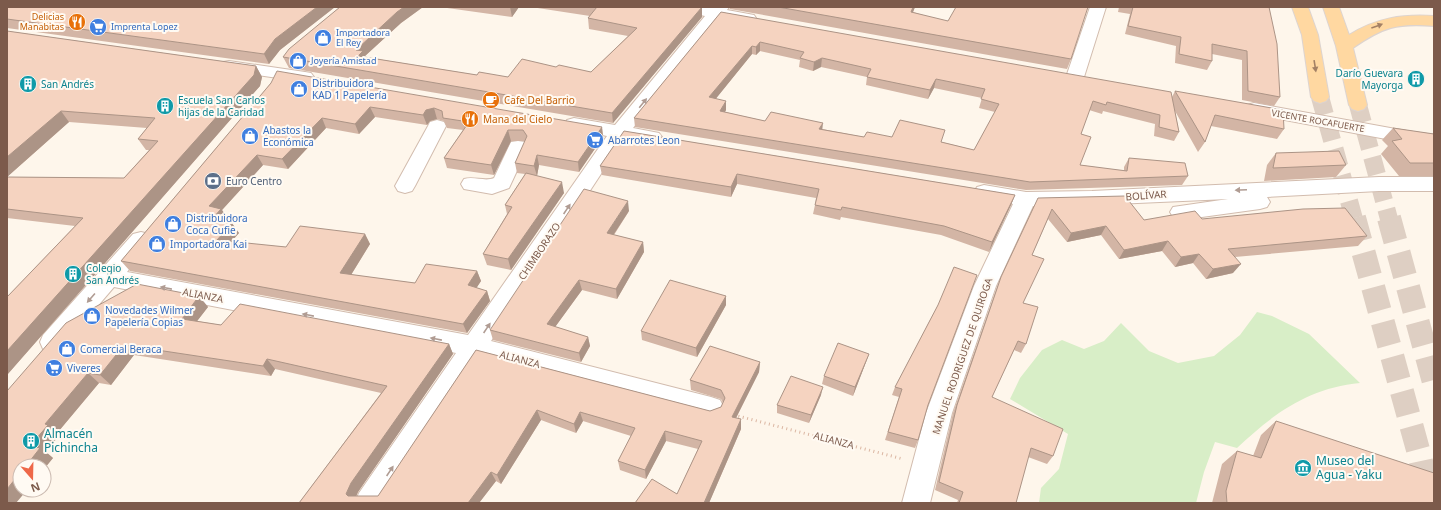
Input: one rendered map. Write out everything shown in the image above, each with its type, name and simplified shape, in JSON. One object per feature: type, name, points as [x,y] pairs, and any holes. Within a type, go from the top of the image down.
[{"type":"main road","points":[[1288,7],[1310,35]]},
{"type":"main road","points":[[1300,7],[1310,35],[1320,97]]},
{"type":"main road","points":[[1331,7],[1344,46],[1358,105]]},
{"type":"main road","points":[[1426,7],[1434,10]]},
{"type":"main road","points":[[1344,46],[1378,25],[1394,21],[1434,21]]},
{"type":"street","points":[[683,7],[718,10],[763,21]]},
{"type":"street","points":[[1057,74],[1083,78],[1098,7]]},
{"type":"street","name":"CHIMBORAZO","points":[[369,503],[619,132],[718,10]]},
{"type":"street","points":[[212,64],[279,66],[322,80]]},
{"type":"street","points":[[264,94],[269,88],[279,66]]},
{"type":"street","name":"VICENTE ROCAFUERTE","points":[[1239,106],[1434,142]]},
{"type":"street","points":[[405,186],[442,116]]},
{"type":"street","points":[[556,121],[670,140]]},
{"type":"street","points":[[471,184],[492,187],[502,183],[518,147]]},
{"type":"street","points":[[1180,212],[1373,188],[1379,184]]},
{"type":"street","name":"BOLÍVAR","points":[[969,189],[1026,199],[1092,198],[1379,184],[1434,184]]},
{"type":"street","name":"MANUEL RODRIGUEZ DE QUIROGA","points":[[916,503],[939,413],[985,286],[1026,199]]},
{"type":"street","points":[[38,360],[153,225]]},
{"type":"street","name":"ALIANZA","points":[[110,277],[474,347],[711,408]]},
{"type":"path","name":"ALIANZA","points":[[711,408],[925,464]]},
{"type":"green space","points":[[1257,312],[1272,316],[1309,334],[1360,383],[1324,390],[1292,405],[1264,424],[1237,448],[1215,442],[1204,472],[1196,503],[1039,503],[1041,488],[1059,469],[1068,434],[1010,399],[1020,378],[1042,350],[1062,340],[1084,349],[1104,341],[1121,323],[1149,351],[1178,363],[1214,356],[1240,335]]},
{"type":"building","points":[[7,7],[317,7],[275,39],[264,54],[7,19]]},
{"type":"building","points":[[340,7],[404,7],[356,50],[363,51],[358,56],[477,75],[479,72],[508,77],[522,59],[556,67],[559,65],[591,72],[637,28],[588,18],[597,7],[702,7],[612,113],[283,57],[289,49]]},
{"type":"building","points":[[778,7],[913,7],[911,12],[948,21],[956,7],[1088,7],[1071,59]]},
{"type":"building","points":[[1133,7],[1269,7],[1277,44],[1280,97],[1248,91],[1247,51],[1212,44],[1212,61],[1179,54],[1181,37],[1128,26]]},
{"type":"building","points":[[721,12],[1171,92],[1179,132],[1159,127],[1160,115],[1107,102],[1106,105],[1093,101],[1081,134],[1091,137],[1080,165],[1127,171],[1129,158],[1185,163],[1188,176],[1030,182],[634,118]],"holes":[[[760,42],[804,52],[800,58],[814,62],[822,58],[871,69],[867,77],[930,90],[936,79],[985,89],[981,99],[999,104],[974,150],[941,142],[945,130],[900,120],[892,137],[867,132],[864,137],[819,129],[823,123],[771,112],[765,121],[720,111],[726,101],[709,97],[752,46],[756,47]]]},
{"type":"building","points":[[7,31],[256,66],[254,75],[7,351],[7,297],[83,218],[7,209],[7,177],[124,178],[158,141],[138,139],[155,118],[61,111],[7,157]]},
{"type":"building","points":[[277,71],[602,127],[578,162],[537,155],[534,166],[515,163],[527,136],[523,130],[508,130],[491,165],[444,158],[469,122],[443,118],[442,111],[434,108],[426,110],[423,115],[370,107],[355,124],[322,118],[282,159],[257,155],[209,206],[221,209],[212,219],[232,223],[217,240],[286,247],[300,226],[365,234],[340,273],[415,283],[426,264],[477,271],[468,285],[487,291],[463,324],[121,261],[271,83]]},
{"type":"building","points":[[1175,91],[1283,110],[1284,129],[1215,115],[1205,142]]},
{"type":"building","points":[[1393,128],[1434,134],[1434,163],[1410,163],[1392,141],[1402,139]]},
{"type":"building","points":[[624,131],[1015,195],[992,242],[944,226],[842,207],[841,210],[815,205],[819,189],[737,174],[731,187],[600,166]]},
{"type":"building","points":[[1339,151],[1346,165],[1273,168],[1276,153]]},
{"type":"building","points":[[526,173],[562,182],[508,259],[483,254],[512,207],[505,205]]},
{"type":"building","points":[[584,189],[628,201],[607,233],[643,242],[616,289],[579,280],[547,324],[588,337],[579,353],[490,330]]},
{"type":"building","points":[[1125,196],[1144,220],[1195,211],[1202,219],[1303,209],[1345,208],[1367,236],[1228,249],[1241,264],[1213,269],[1199,254],[1181,257],[1168,241],[1124,250],[1106,226],[1071,233],[1052,209],[1032,255],[1044,259],[1023,303],[1038,307],[1026,344],[1018,341],[992,397],[1063,429],[1053,456],[1031,448],[1016,503],[959,503],[963,492],[939,482],[957,405],[1001,277],[1038,198]]},
{"type":"building","points":[[954,267],[977,275],[928,405],[918,440],[888,432],[902,389],[895,387],[938,305]]},
{"type":"building","points":[[670,280],[726,296],[696,348],[641,331]]},
{"type":"building","points":[[137,284],[199,296],[182,319],[221,325],[240,304],[449,344],[351,483],[346,494],[348,496],[378,496],[476,350],[710,411],[721,407],[725,398],[721,390],[690,380],[710,346],[760,362],[732,417],[741,419],[704,503],[635,503],[652,479],[677,494],[702,441],[665,431],[645,470],[618,461],[635,428],[580,412],[574,424],[537,410],[497,475],[491,472],[468,503],[299,503],[387,386],[267,359],[263,366],[124,345],[100,375],[88,373],[45,424],[48,425],[30,446],[40,448],[32,458],[12,458],[12,483],[7,489],[7,391],[66,323]]},
{"type":"building","points":[[838,343],[869,354],[855,387],[824,376]]},
{"type":"building","points":[[791,376],[823,387],[811,415],[777,405]]},
{"type":"building","name":"Museo del Agua - Yaku","points":[[1276,421],[1434,473],[1434,503],[1227,503],[1226,491],[1237,451],[1261,458]]},
{"type":"tunnel","points":[[1320,97],[1354,219]]},
{"type":"tunnel","points":[[1358,105],[1389,219]]},
{"type":"tunnel","points":[[1354,218],[1420,457],[1430,503]]},
{"type":"tunnel","points":[[1389,218],[1434,382]]},
{"type":"place","name":"Delicias Manabitas","points":[[77,22]]},
{"type":"place","name":"Imprenta Lopez","points":[[98,27]]},
{"type":"place","name":"Importadora El Rey","points":[[323,38]]},
{"type":"place","name":"Joyería Amistad","points":[[298,61]]},
{"type":"place","name":"Darío Guevara Mayorga","points":[[1416,79]]},
{"type":"place","name":"San Andrés","points":[[28,84]]},
{"type":"place","name":"Distribuidora KAD 1 Papelería","points":[[299,89]]},
{"type":"place","name":"Cafe Del Barrio","points":[[491,100]]},
{"type":"place","name":"Escuela San Carlos hijas de la Caridad","points":[[165,106]]},
{"type":"place","name":"Mana del Cielo","points":[[470,119]]},
{"type":"place","name":"Abastos la Económica","points":[[250,136]]},
{"type":"place","name":"Abarrotes Leon","points":[[595,140]]},
{"type":"place","name":"Euro Centro","points":[[213,181]]},
{"type":"place","name":"Distribuidora Coca Cufie","points":[[173,224]]},
{"type":"place","name":"Importadora Kai","points":[[157,244]]},
{"type":"place","name":"Colegio San Andrés","points":[[73,274]]},
{"type":"place","name":"Novedades Wilmer Papelería Copias","points":[[92,316]]},
{"type":"place","name":"Comercial Beraca","points":[[67,349]]},
{"type":"place","name":"Viveres","points":[[54,368]]},
{"type":"place","name":"Almacén Pichincha","points":[[31,441]]},
{"type":"place","name":"Museo del Agua - Yaku","points":[[1303,468]]}]
